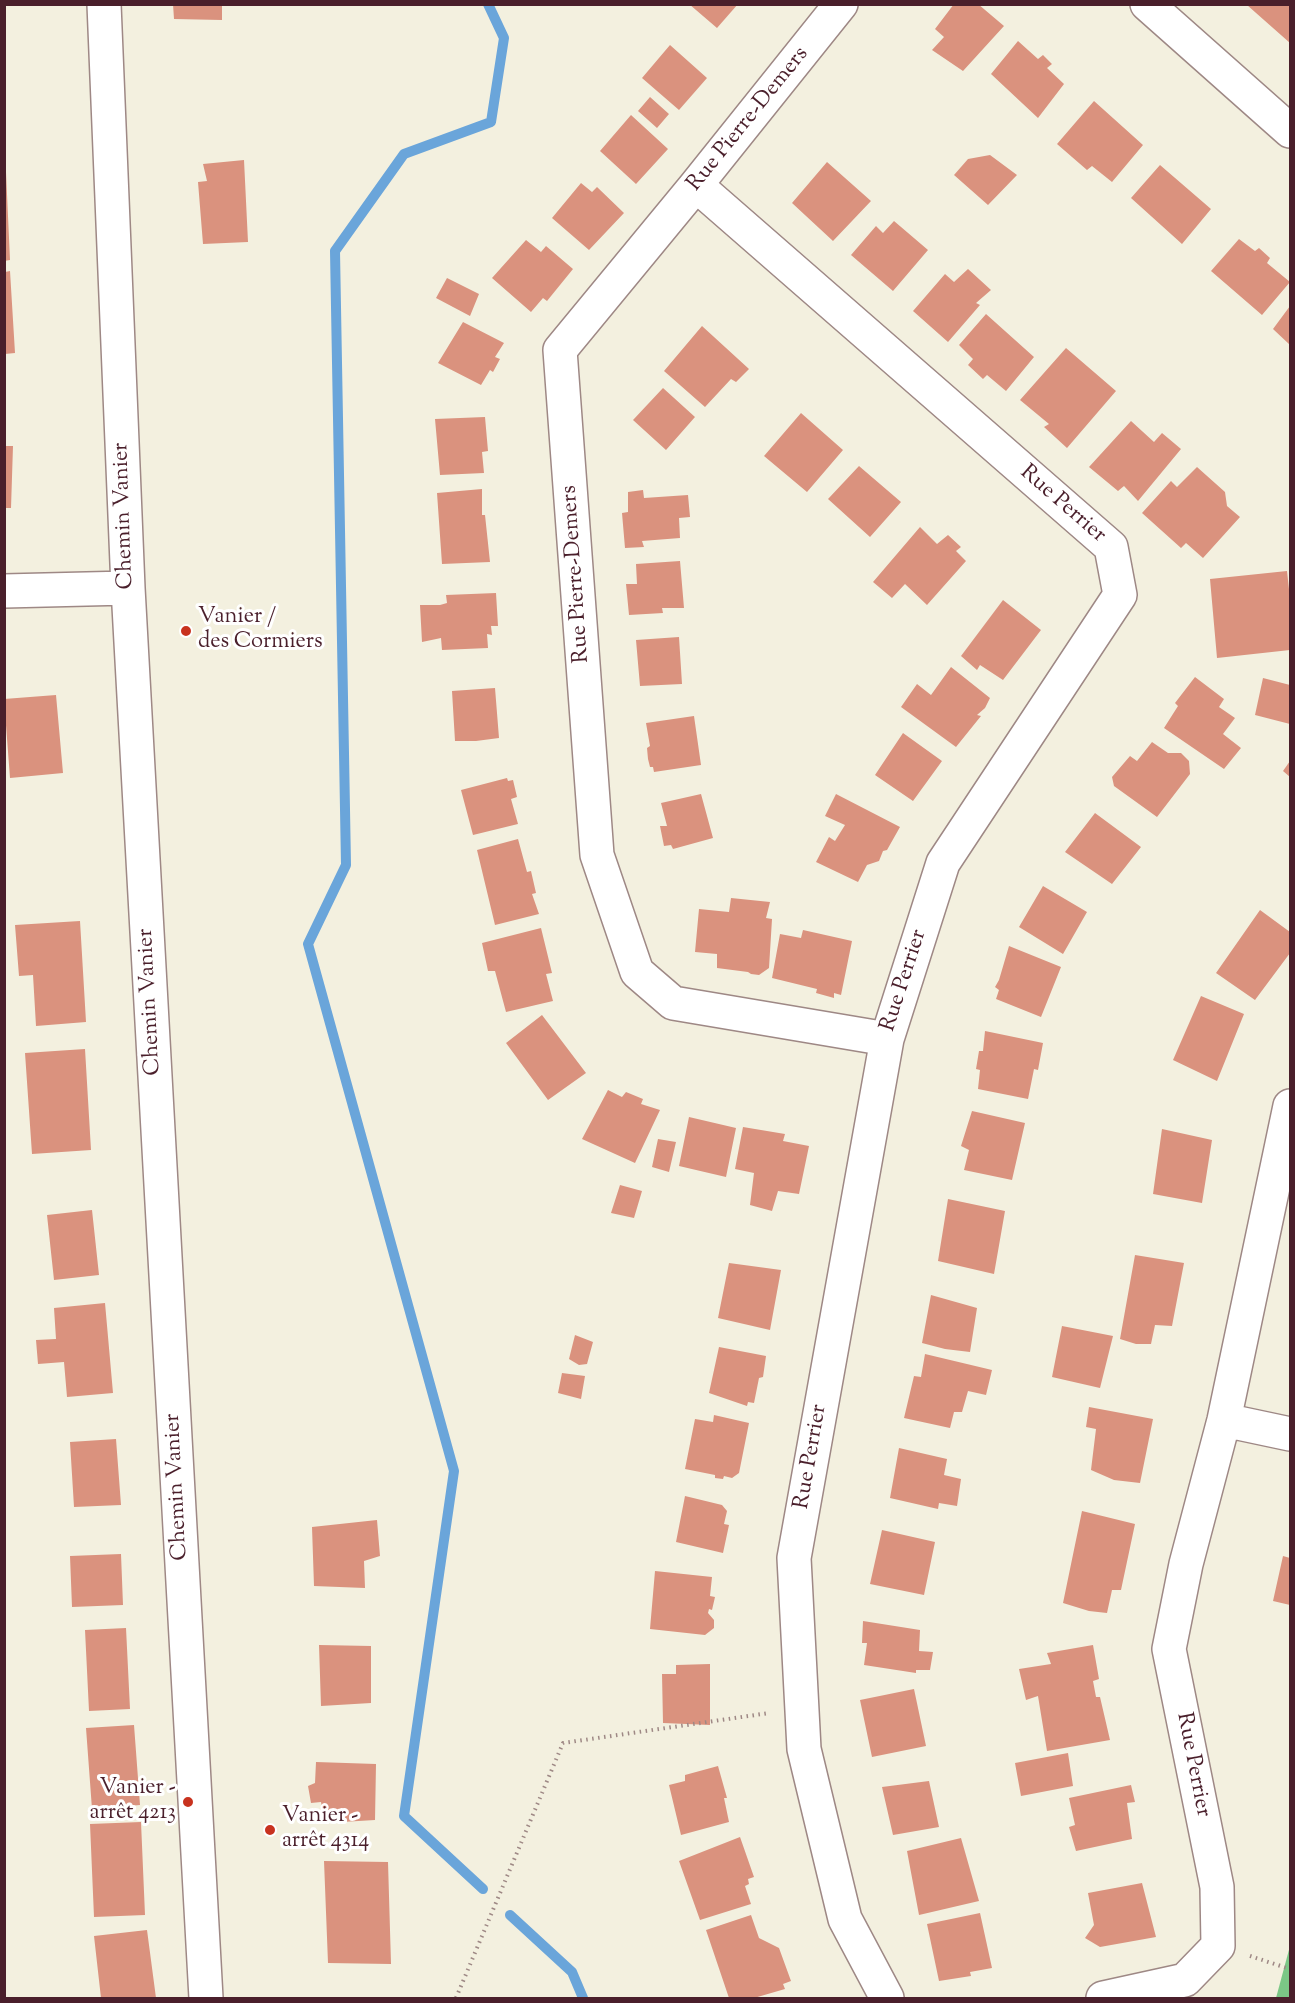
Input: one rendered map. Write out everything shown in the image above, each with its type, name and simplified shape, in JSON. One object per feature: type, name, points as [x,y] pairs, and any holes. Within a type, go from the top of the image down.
[{"type":"street","name":"Chemin Vanier","points":[[104,4],[128,588],[206,1998]]},
{"type":"street","name":"Rue Pierre-Demers","points":[[841,4],[560,350],[597,855],[638,972],[673,1003],[886,1040]]},
{"type":"street","points":[[1147,4],[1290,131]]},
{"type":"street","name":"Rue Perrier","points":[[696,185],[1111,547],[1120,595],[943,863],[886,1040],[794,1558],[804,1749],[845,1919],[887,1998]]},
{"type":"street","points":[[4,591],[128,588]]},
{"type":"street","name":"Rue Perrier","points":[[1218,1946],[1217,1887],[1169,1649],[1186,1564],[1224,1420],[1290,1106]]},
{"type":"street","points":[[1224,1420],[1290,1434]]},
{"type":"street","points":[[1103,1998],[1185,1980],[1218,1946]]},
{"type":"path","points":[[456,1998],[563,1743],[802,1708]]},
{"type":"path","points":[[1218,1946],[1290,1969]]},
{"type":"green space","points":[[1290,1946],[1290,1998],[1276,1998]]},
{"type":"building","points":[[173,4],[222,4],[222,20],[174,19]]},
{"type":"building","points":[[689,4],[738,4],[717,28]]},
{"type":"building","points":[[954,4],[978,4],[1004,26],[963,71],[932,50],[944,37],[935,29]]},
{"type":"building","points":[[1247,5],[1290,5],[1290,43]]},
{"type":"building","points":[[1018,41],[1038,59],[1043,55],[1052,64],[1047,68],[1064,84],[1038,118],[991,74]]},
{"type":"building","points":[[670,45],[707,78],[679,110],[642,78]]},
{"type":"building","points":[[650,97],[669,114],[657,128],[638,111]]},
{"type":"building","points":[[1094,101],[1143,145],[1112,182],[1092,166],[1087,170],[1057,144]]},
{"type":"building","points":[[631,115],[668,149],[636,184],[600,151]]},
{"type":"building","points":[[990,155],[1017,175],[988,205],[954,175],[968,159]]},
{"type":"building","points":[[244,160],[248,242],[203,244],[198,182],[207,181],[203,164]]},
{"type":"building","points":[[827,162],[871,201],[833,241],[792,203]]},
{"type":"building","points":[[1160,165],[1211,209],[1182,244],[1131,198]]},
{"type":"building","points":[[4,172],[6,172],[10,260],[4,261]]},
{"type":"building","points":[[581,183],[592,192],[597,187],[624,213],[589,250],[552,218]]},
{"type":"building","points":[[894,221],[928,250],[893,291],[851,255],[876,226],[883,233]]},
{"type":"building","points":[[1239,239],[1255,251],[1259,248],[1270,258],[1267,263],[1290,282],[1262,315],[1211,271]]},
{"type":"building","points":[[526,240],[541,252],[546,246],[573,269],[547,301],[543,298],[531,312],[492,278]]},
{"type":"building","points":[[968,269],[991,290],[976,303],[980,305],[948,342],[913,311],[945,274],[954,282]]},
{"type":"building","points":[[10,271],[15,353],[5,354],[5,272]]},
{"type":"building","points":[[447,278],[479,294],[470,316],[436,298]]},
{"type":"building","points":[[1290,306],[1290,345],[1273,329]]},
{"type":"building","points":[[986,314],[1034,357],[1006,391],[987,375],[983,379],[968,365],[973,359],[959,345]]},
{"type":"building","points":[[463,322],[504,343],[495,357],[500,359],[493,372],[490,370],[481,385],[438,363]]},
{"type":"building","points":[[702,326],[749,369],[736,382],[731,379],[705,407],[664,371]]},
{"type":"building","points":[[1066,348],[1116,391],[1067,448],[1044,427],[1049,424],[1020,400]]},
{"type":"building","points":[[663,388],[695,417],[666,450],[633,420]]},
{"type":"building","points":[[801,413],[843,450],[807,492],[764,456]]},
{"type":"building","points":[[485,417],[488,451],[482,452],[484,473],[440,475],[435,419]]},
{"type":"building","points":[[1131,421],[1154,442],[1162,433],[1181,449],[1138,501],[1124,486],[1118,491],[1089,467]]},
{"type":"building","points":[[4,446],[13,446],[11,508],[4,508]]},
{"type":"building","points":[[859,466],[901,502],[870,537],[828,499]]},
{"type":"building","points":[[1197,467],[1225,492],[1227,506],[1240,517],[1203,558],[1186,543],[1181,548],[1142,513],[1171,481],[1177,487]]},
{"type":"building","points":[[482,489],[482,515],[485,515],[490,562],[442,564],[437,493]]},
{"type":"building","points":[[643,490],[644,498],[688,495],[690,517],[679,518],[680,538],[642,541],[644,547],[625,548],[622,513],[628,512],[628,492]]},
{"type":"building","points":[[920,527],[937,544],[948,535],[961,547],[956,551],[966,561],[927,605],[905,584],[892,598],[873,582]]},
{"type":"building","points":[[680,561],[684,608],[662,608],[663,613],[629,615],[626,584],[637,584],[636,564]]},
{"type":"building","points":[[1287,571],[1290,598],[1290,650],[1217,658],[1210,579]]},
{"type":"building","points":[[496,593],[498,626],[491,626],[492,635],[487,634],[488,648],[442,650],[441,638],[422,642],[420,605],[447,603],[446,595]]},
{"type":"building","points":[[1003,600],[1041,630],[1003,680],[980,665],[977,670],[961,656]]},
{"type":"building","points":[[679,637],[682,684],[640,686],[636,640]]},
{"type":"building","points":[[951,667],[990,698],[985,708],[977,715],[981,716],[956,747],[901,707],[917,684],[931,695]]},
{"type":"building","points":[[1195,677],[1224,699],[1219,707],[1235,718],[1223,734],[1241,748],[1224,769],[1164,728],[1178,706],[1175,703]]},
{"type":"building","points":[[1263,678],[1290,685],[1290,724],[1255,715]]},
{"type":"building","points":[[495,688],[499,738],[455,741],[452,691]]},
{"type":"building","points":[[56,695],[63,773],[10,778],[4,699]]},
{"type":"building","points":[[694,716],[701,765],[654,772],[648,759],[647,748],[650,746],[646,723]]},
{"type":"building","points":[[903,733],[942,761],[913,801],[875,775]]},
{"type":"building","points":[[1152,742],[1168,753],[1181,753],[1189,761],[1190,774],[1157,817],[1114,786],[1112,777],[1130,756],[1137,761]]},
{"type":"building","points":[[1290,761],[1290,777],[1283,771]]},
{"type":"building","points":[[507,778],[508,781],[513,780],[517,797],[511,799],[518,824],[473,835],[461,790]]},
{"type":"building","points":[[701,794],[713,838],[673,849],[671,845],[664,846],[660,826],[667,826],[661,803]]},
{"type":"building","points":[[836,794],[900,827],[887,850],[883,851],[879,861],[867,865],[858,882],[816,862],[829,837],[835,841],[845,825],[825,816]]},
{"type":"building","points":[[1095,813],[1141,847],[1112,884],[1065,852]]},
{"type":"building","points":[[518,839],[527,872],[531,871],[536,893],[532,894],[539,914],[495,925],[477,850]]},
{"type":"building","points":[[1043,886],[1087,912],[1063,954],[1019,927]]},
{"type":"building","points":[[731,898],[770,902],[766,918],[772,919],[769,968],[759,975],[717,968],[717,954],[695,952],[699,909],[729,912]]},
{"type":"building","points":[[1260,910],[1290,932],[1290,953],[1255,1000],[1216,973]]},
{"type":"building","points":[[80,921],[86,1022],[36,1026],[33,975],[19,976],[15,925]]},
{"type":"building","points":[[541,928],[552,973],[546,974],[553,1001],[506,1012],[495,971],[488,971],[482,943]]},
{"type":"building","points":[[803,930],[852,941],[841,995],[834,993],[834,998],[816,993],[817,989],[772,978],[780,934],[801,938]]},
{"type":"building","points":[[1009,946],[1061,967],[1041,1017],[996,999],[999,990],[995,987]]},
{"type":"building","points":[[1201,996],[1244,1014],[1217,1081],[1173,1060]]},
{"type":"building","points":[[542,1015],[586,1073],[548,1100],[506,1043]]},
{"type":"building","points":[[985,1031],[1043,1043],[1038,1070],[1034,1069],[1028,1099],[978,1089],[980,1070],[976,1069],[979,1051],[983,1051]]},
{"type":"building","points":[[85,1049],[91,1150],[32,1154],[25,1053]]},
{"type":"building","points":[[608,1090],[622,1097],[626,1092],[643,1099],[641,1104],[660,1110],[635,1163],[582,1139]]},
{"type":"building","points":[[972,1111],[1025,1123],[1012,1180],[964,1170],[969,1150],[961,1146]]},
{"type":"building","points":[[689,1117],[736,1128],[726,1177],[679,1166]]},
{"type":"building","points":[[743,1127],[785,1134],[783,1141],[809,1146],[799,1194],[778,1191],[772,1211],[750,1205],[754,1173],[735,1169]]},
{"type":"building","points":[[1162,1129],[1212,1140],[1202,1203],[1153,1194]]},
{"type":"building","points":[[658,1139],[676,1142],[669,1172],[652,1167]]},
{"type":"building","points":[[620,1185],[642,1191],[634,1218],[611,1213]]},
{"type":"building","points":[[948,1199],[1005,1211],[994,1274],[938,1261]]},
{"type":"building","points":[[92,1210],[99,1275],[54,1280],[47,1215]]},
{"type":"building","points":[[1135,1255],[1184,1263],[1172,1326],[1155,1325],[1151,1344],[1136,1344],[1120,1339]]},
{"type":"building","points":[[729,1263],[781,1270],[770,1330],[718,1318]]},
{"type":"building","points":[[931,1295],[977,1308],[970,1352],[922,1343]]},
{"type":"building","points":[[105,1303],[113,1393],[67,1397],[64,1362],[38,1364],[36,1340],[56,1339],[54,1308]]},
{"type":"building","points":[[1062,1326],[1113,1336],[1100,1388],[1052,1377]]},
{"type":"building","points":[[575,1335],[593,1342],[587,1364],[579,1365],[569,1359]]},
{"type":"building","points":[[719,1347],[766,1356],[763,1377],[759,1378],[754,1403],[748,1402],[747,1406],[709,1393]]},
{"type":"building","points":[[925,1354],[992,1370],[986,1395],[968,1391],[962,1412],[954,1412],[950,1428],[904,1418],[914,1376],[921,1377]]},
{"type":"building","points":[[562,1373],[585,1376],[581,1399],[558,1393]]},
{"type":"building","points":[[1089,1407],[1153,1419],[1140,1483],[1114,1480],[1091,1470],[1096,1429],[1086,1427]]},
{"type":"building","points":[[714,1415],[749,1423],[739,1473],[732,1478],[724,1476],[723,1479],[715,1478],[715,1475],[685,1469],[695,1419],[713,1422]]},
{"type":"building","points":[[116,1439],[121,1505],[74,1507],[70,1442]]},
{"type":"building","points":[[899,1448],[947,1459],[944,1475],[961,1479],[957,1506],[939,1503],[938,1509],[890,1498]]},
{"type":"building","points":[[685,1496],[722,1505],[727,1511],[724,1524],[729,1525],[723,1553],[676,1542]]},
{"type":"building","points":[[1082,1511],[1135,1524],[1121,1590],[1112,1590],[1107,1613],[1089,1611],[1063,1603]]},
{"type":"building","points":[[377,1520],[380,1556],[364,1561],[365,1588],[314,1586],[312,1527]]},
{"type":"building","points":[[882,1530],[935,1542],[924,1595],[870,1584]]},
{"type":"building","points":[[121,1554],[123,1605],[72,1607],[70,1556]]},
{"type":"building","points":[[1283,1556],[1290,1558],[1290,1605],[1273,1601]]},
{"type":"building","points":[[655,1571],[712,1577],[710,1596],[715,1597],[712,1610],[709,1609],[708,1613],[714,1620],[714,1628],[705,1635],[650,1629]]},
{"type":"building","points":[[863,1621],[920,1630],[919,1651],[933,1652],[930,1670],[916,1670],[916,1673],[864,1665],[867,1643],[862,1643]]},
{"type":"building","points":[[126,1628],[130,1709],[89,1711],[85,1630]]},
{"type":"building","points":[[319,1645],[371,1646],[371,1703],[321,1706]]},
{"type":"building","points":[[1093,1645],[1099,1679],[1093,1681],[1096,1697],[1100,1697],[1110,1740],[1047,1751],[1038,1696],[1026,1700],[1019,1669],[1051,1664],[1047,1653]]},
{"type":"building","points":[[710,1664],[710,1725],[663,1723],[662,1674],[676,1674],[676,1665]]},
{"type":"building","points":[[914,1689],[926,1746],[872,1757],[860,1700]]},
{"type":"building","points":[[134,1725],[140,1805],[92,1809],[86,1728]]},
{"type":"building","points":[[1068,1753],[1073,1786],[1021,1796],[1015,1763]]},
{"type":"building","points":[[316,1762],[376,1764],[375,1820],[325,1823],[321,1802],[311,1803],[308,1786],[315,1783]]},
{"type":"building","points":[[718,1766],[727,1798],[724,1798],[729,1822],[681,1835],[669,1785],[685,1781],[685,1775]]},
{"type":"building","points":[[929,1781],[939,1827],[893,1835],[882,1787]]},
{"type":"building","points":[[1131,1785],[1135,1802],[1127,1803],[1132,1839],[1076,1851],[1069,1827],[1075,1825],[1069,1798]]},
{"type":"building","points":[[141,1822],[145,1915],[94,1917],[90,1824]]},
{"type":"building","points":[[740,1837],[754,1877],[748,1879],[749,1884],[745,1886],[751,1904],[700,1920],[679,1861]]},
{"type":"building","points":[[961,1838],[979,1901],[919,1915],[907,1851]]},
{"type":"building","points":[[324,1861],[388,1862],[391,1964],[328,1963]]},
{"type":"building","points":[[1142,1883],[1156,1937],[1100,1947],[1085,1938],[1094,1925],[1088,1893]]},
{"type":"building","points":[[980,1913],[992,1968],[970,1972],[971,1976],[939,1981],[927,1924]]},
{"type":"building","points":[[751,1915],[759,1938],[779,1948],[791,1981],[783,1984],[785,1989],[754,1998],[729,1998],[706,1930]]},
{"type":"building","points":[[147,1930],[156,1998],[101,1998],[94,1936]]},
{"type":"waterway","points":[[483,1889],[404,1816],[454,1471],[308,944],[346,865],[335,251],[404,154],[491,122],[504,38],[488,4]]},
{"type":"waterway","points":[[510,1915],[572,1972],[583,1998]]},
{"type":"place","name":"Vanier / des Cormiers","points":[[186,631]]},
{"type":"place","name":"Vanier - arrêt 4213","points":[[188,1802]]},
{"type":"place","name":"Vanier - arrêt 4314","points":[[270,1830]]}]
